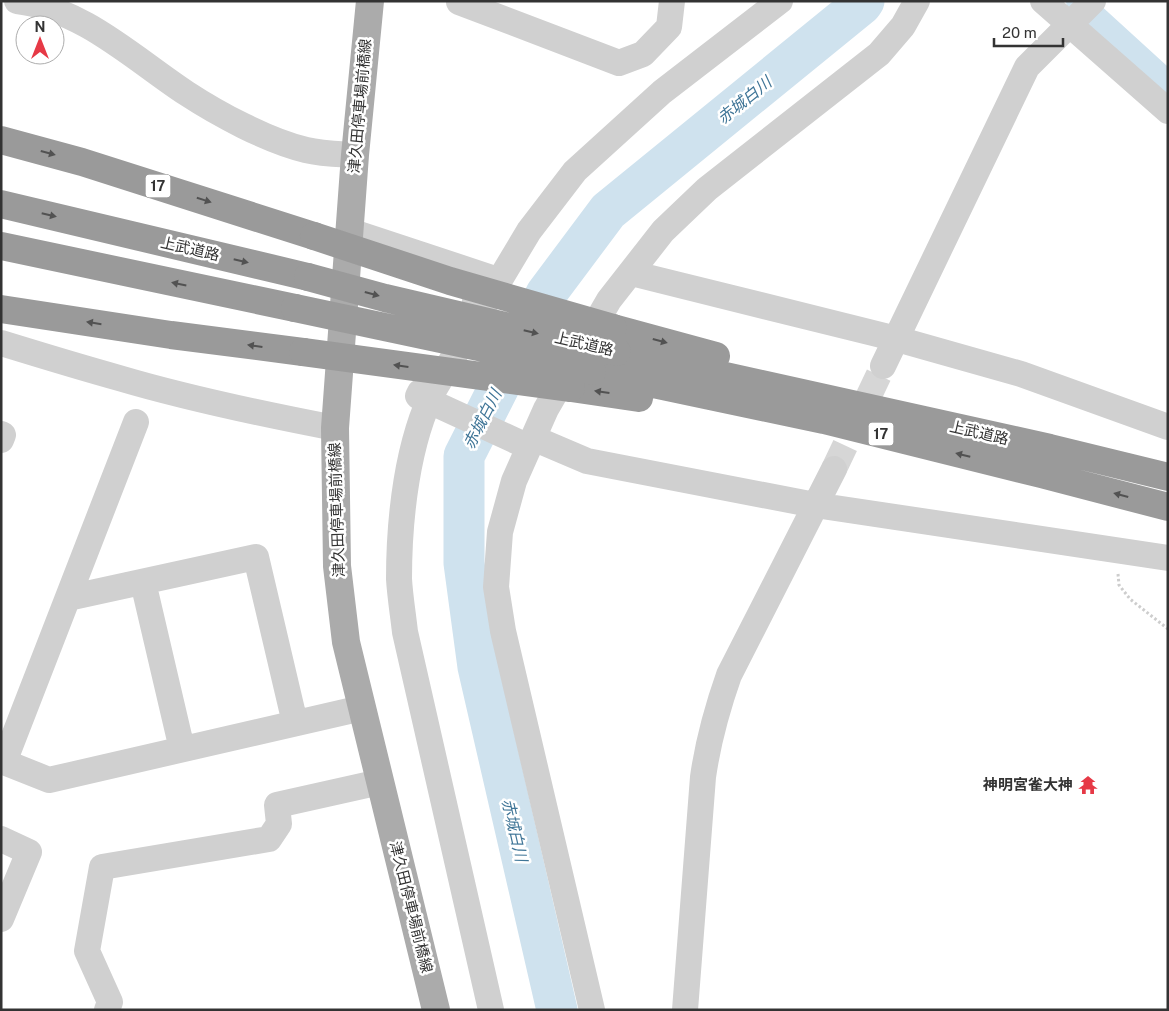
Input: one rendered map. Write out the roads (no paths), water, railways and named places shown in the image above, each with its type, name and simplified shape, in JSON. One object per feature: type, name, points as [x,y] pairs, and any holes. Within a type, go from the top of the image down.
[{"type":"highway","name":"17","points":[[1,140],[82,162],[314,236],[450,281],[615,340]]},
{"type":"highway","name":"上武道路","points":[[1,204],[308,277],[385,298],[615,340],[1168,477]]},
{"type":"highway","name":"上武道路","points":[[1,246],[824,420],[1168,507]]},
{"type":"highway","name":"17","points":[[1,309],[171,335],[735,411],[824,420]]},
{"type":"main road","name":"津久田停車場前橋線","points":[[370,1],[355,155],[335,428],[337,566],[346,642],[436,1010]]},
{"type":"street","points":[[17,1],[53,10],[79,21],[104,35],[210,108],[244,125],[305,150],[326,154],[355,155]]},
{"type":"street","points":[[459,2],[619,63],[643,54],[669,27],[672,1]]},
{"type":"street","points":[[491,1010],[404,632],[399,581],[400,535],[415,440],[432,402],[529,231],[575,171],[662,92],[780,1]]},
{"type":"street","points":[[592,1010],[503,631],[496,587],[500,532],[514,481],[527,442],[609,300],[663,231],[707,190],[879,54],[903,26],[917,1]]},
{"type":"street","points":[[1043,1],[1079,14],[1168,111]]},
{"type":"street","points":[[883,366],[1027,67],[1079,14]]},
{"type":"street","points":[[350,231],[489,277],[418,396],[527,442],[587,461],[815,505],[1168,558]]},
{"type":"street","points":[[631,273],[896,339],[1021,374],[1168,426]]},
{"type":"street","points":[[1,343],[191,397],[261,414],[335,428]]},
{"type":"street","points":[[136,422],[3,766],[49,780],[362,708]]},
{"type":"street","points":[[1,434],[3,435],[1,440]]},
{"type":"street","points":[[685,1010],[702,777],[716,711],[729,675],[834,469]]},
{"type":"street","points":[[68,598],[256,557],[295,723]]},
{"type":"street","points":[[143,582],[182,749]]},
{"type":"street","points":[[107,1010],[110,1002],[87,951],[102,867],[269,839],[279,824],[277,805],[380,782]]},
{"type":"street","points":[[1,838],[29,852],[1,919]]},
{"type":"waterway","name":"赤城白川","points":[[557,1010],[478,667],[464,563],[464,456],[546,294],[608,211],[864,1]]},
{"type":"waterway","points":[[1078,1],[1168,83]]},
{"type":"tunnel","points":[[834,469],[883,366]]},
{"type":"place","name":"神明宮雀大神","points":[[1088,785]]}]
